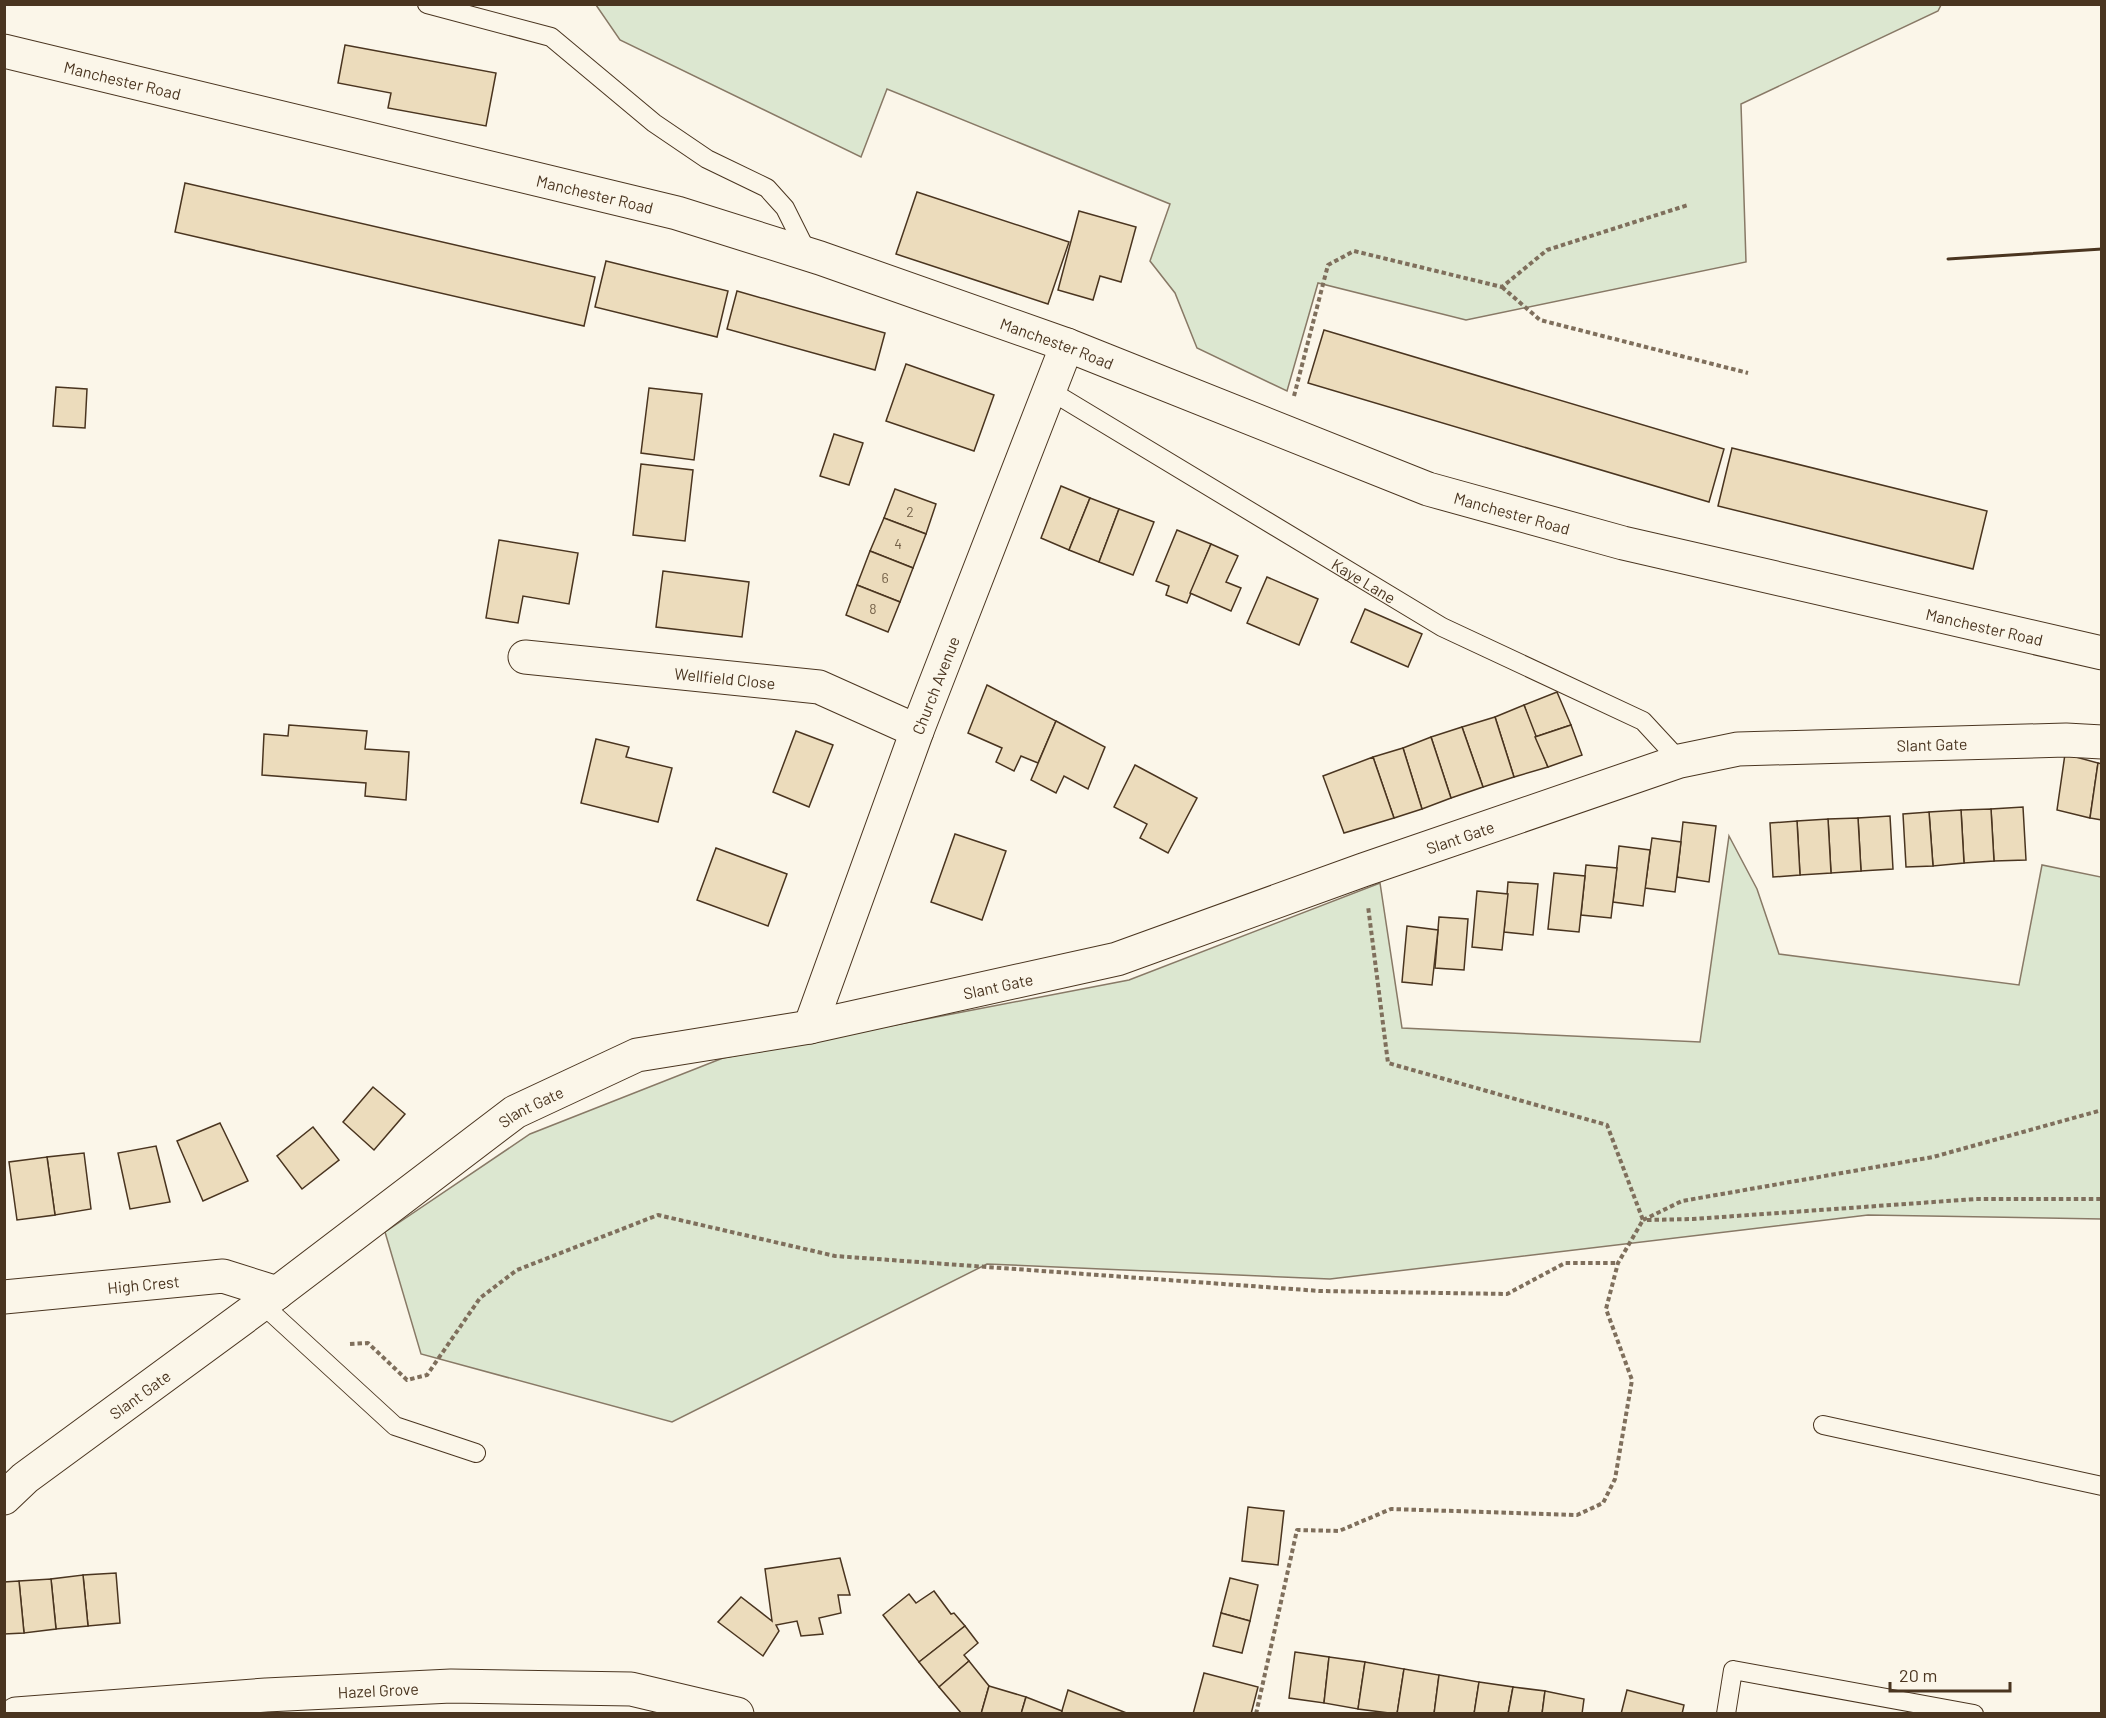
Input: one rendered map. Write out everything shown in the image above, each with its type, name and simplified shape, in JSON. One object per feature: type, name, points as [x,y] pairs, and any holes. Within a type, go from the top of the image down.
[{"type":"street","name":"Manchester Road","points":[[4,51],[677,213],[808,254],[1066,345],[1428,489],[1623,543],[2102,653]]},
{"type":"street","name":"Church Avenue","points":[[810,1027],[917,731],[1066,345]]},
{"type":"street","name":"Wellfield Close","points":[[525,657],[819,687],[917,731]]},
{"type":"street","name":"Slant Gate","points":[[4,1498],[25,1478],[270,1298],[515,1112],[637,1055],[810,1027],[1118,959],[1363,870],[1680,761],[1738,749],[2066,740],[2102,742]]},
{"type":"street","name":"High Crest","points":[[4,1297],[223,1276],[270,1298]]},
{"type":"street","name":"Hazel Grove","points":[[16,1713],[267,1704],[451,1686],[631,1689],[737,1713]]},
{"type":"lane","points":[[427,4],[551,38],[654,123],[707,159],[767,188],[786,208],[808,254]]},
{"type":"lane","name":"Kaye Lane","points":[[1049,390],[1442,627],[1643,721],[1680,761]]},
{"type":"lane","points":[[270,1298],[307,1345],[395,1426],[476,1452]]},
{"type":"lane","points":[[1823,1425],[2102,1486]]},
{"type":"lane","points":[[1726,1713],[1733,1670],[1974,1713]]},
{"type":"path","points":[[1502,287],[1547,250],[1688,206]]},
{"type":"path","points":[[1285,432],[1328,265],[1354,251],[1502,287],[1540,320],[1748,373]]},
{"type":"path","points":[[1363,870],[1388,1063],[1607,1125],[1643,1220]]},
{"type":"path","points":[[1256,1713],[1297,1530],[1339,1531],[1391,1509],[1577,1515],[1603,1503],[1615,1479],[1632,1380],[1606,1309],[1618,1263],[1643,1220],[1682,1201],[1933,1157],[2102,1110]]},
{"type":"path","points":[[1643,1220],[1693,1219],[1976,1199],[2102,1199]]},
{"type":"path","points":[[307,1345],[368,1343],[407,1380],[427,1375],[480,1298],[517,1270],[658,1215],[835,1256],[1320,1291],[1507,1294],[1565,1263],[1618,1263]]},
{"type":"green space","points":[[596,5],[1941,5],[1938,11],[1741,104],[1746,262],[1466,320],[1318,283],[1287,391],[1197,348],[1175,293],[1150,261],[1170,204],[887,89],[861,157],[620,40]]},
{"type":"green space","points":[[1729,836],[1757,889],[1779,954],[2019,985],[2042,865],[2101,877],[2101,1219],[1868,1215],[1330,1279],[987,1264],[672,1422],[421,1354],[385,1232],[530,1134],[723,1058],[1129,980],[1380,883],[1402,1028],[1700,1042]]},
{"type":"building","points":[[345,45],[496,73],[486,126],[388,108],[391,93],[338,83]]},
{"type":"building","points":[[185,183],[595,277],[584,326],[175,232]]},
{"type":"building","points":[[917,192],[1069,242],[1048,304],[896,254]]},
{"type":"building","points":[[1079,211],[1136,227],[1121,282],[1100,276],[1093,300],[1058,290]]},
{"type":"building","points":[[606,261],[728,291],[717,337],[595,307]]},
{"type":"building","points":[[737,291],[885,333],[875,370],[727,329]]},
{"type":"building","points":[[1324,330],[1724,449],[1709,502],[1308,383]]},
{"type":"building","points":[[906,364],[994,395],[974,451],[886,421]]},
{"type":"building","points":[[56,387],[87,389],[85,428],[53,426]]},
{"type":"building","points":[[649,388],[702,394],[694,460],[641,453]]},
{"type":"building","points":[[834,434],[863,443],[849,485],[820,476]]},
{"type":"building","points":[[1732,448],[1987,511],[1973,569],[1718,506]]},
{"type":"building","points":[[641,464],[693,470],[685,541],[633,535]]},
{"type":"building","points":[[1061,486],[1090,498],[1069,550],[1041,538]]},
{"type":"building","points":[[895,489],[936,504],[926,534],[884,518]]},
{"type":"building","points":[[1090,498],[1119,509],[1099,562],[1069,550]]},
{"type":"building","points":[[1119,509],[1154,522],[1133,575],[1099,562]]},
{"type":"building","points":[[884,518],[926,534],[913,568],[870,551]]},
{"type":"building","points":[[1177,530],[1211,544],[1187,603],[1166,595],[1169,586],[1156,581]]},
{"type":"building","points":[[499,540],[578,553],[569,604],[523,596],[518,623],[486,618]]},
{"type":"building","points":[[1211,544],[1238,556],[1226,582],[1241,588],[1231,611],[1190,593]]},
{"type":"building","points":[[870,551],[913,568],[900,602],[857,585]]},
{"type":"building","points":[[663,571],[749,582],[742,637],[656,627]]},
{"type":"building","points":[[1267,577],[1318,599],[1299,645],[1247,623]]},
{"type":"building","points":[[857,585],[900,602],[888,632],[846,615]]},
{"type":"building","points":[[1365,609],[1422,634],[1408,667],[1351,642]]},
{"type":"building","points":[[987,685],[1056,721],[1038,763],[1021,756],[1014,771],[996,762],[1002,748],[968,733]]},
{"type":"building","points":[[1557,692],[1571,725],[1535,737],[1524,705]]},
{"type":"building","points":[[1524,705],[1548,767],[1514,777],[1495,717]]},
{"type":"building","points":[[1495,717],[1514,777],[1483,787],[1462,727]]},
{"type":"building","points":[[1056,721],[1105,747],[1088,789],[1064,776],[1056,793],[1031,780]]},
{"type":"building","points":[[289,725],[367,731],[365,749],[409,752],[406,800],[365,796],[366,783],[262,775],[264,734],[288,736]]},
{"type":"building","points":[[1571,725],[1582,755],[1548,767],[1535,737]]},
{"type":"building","points":[[1462,727],[1483,787],[1451,798],[1431,737]]},
{"type":"building","points":[[796,731],[833,745],[809,807],[773,792]]},
{"type":"building","points":[[1431,737],[1451,798],[1422,809],[1403,748]]},
{"type":"building","points":[[596,739],[629,747],[626,757],[672,768],[658,822],[581,803]]},
{"type":"building","points":[[1403,748],[1422,809],[1394,818],[1373,757]]},
{"type":"building","points":[[2065,754],[2098,763],[2090,818],[2057,810]]},
{"type":"building","points":[[1373,757],[1394,818],[1344,833],[1323,776]]},
{"type":"building","points":[[2098,763],[2102,764],[2102,820],[2090,818]]},
{"type":"building","points":[[1135,765],[1197,798],[1168,853],[1140,838],[1147,824],[1114,807]]},
{"type":"building","points":[[2023,807],[2026,860],[1994,861],[1991,809]]},
{"type":"building","points":[[1991,809],[1994,861],[1964,863],[1961,810]]},
{"type":"building","points":[[1961,810],[1964,863],[1933,866],[1929,812]]},
{"type":"building","points":[[1929,812],[1933,866],[1906,867],[1903,814]]},
{"type":"building","points":[[1890,816],[1893,869],[1861,871],[1858,818]]},
{"type":"building","points":[[1858,818],[1861,871],[1831,873],[1828,819]]},
{"type":"building","points":[[1828,819],[1831,873],[1800,875],[1797,821]]},
{"type":"building","points":[[1797,821],[1800,875],[1773,877],[1770,823]]},
{"type":"building","points":[[1683,822],[1716,826],[1709,882],[1677,877]]},
{"type":"building","points":[[955,834],[1006,851],[982,920],[931,902]]},
{"type":"building","points":[[1652,838],[1681,842],[1675,892],[1645,888]]},
{"type":"building","points":[[1619,846],[1650,850],[1643,906],[1613,902]]},
{"type":"building","points":[[716,848],[787,874],[768,926],[697,900]]},
{"type":"building","points":[[1586,865],[1617,868],[1611,918],[1581,915]]},
{"type":"building","points":[[1554,873],[1585,876],[1579,932],[1548,929]]},
{"type":"building","points":[[1508,882],[1538,884],[1533,935],[1504,932]]},
{"type":"building","points":[[1477,891],[1508,894],[1502,950],[1472,947]]},
{"type":"building","points":[[1439,917],[1468,919],[1464,970],[1435,968]]},
{"type":"building","points":[[1407,926],[1438,930],[1432,985],[1402,982]]},
{"type":"building","points":[[373,1087],[405,1114],[374,1150],[343,1122]]},
{"type":"building","points":[[220,1123],[248,1181],[203,1201],[177,1141]]},
{"type":"building","points":[[313,1127],[339,1160],[302,1189],[277,1156]]},
{"type":"building","points":[[156,1146],[170,1202],[130,1209],[118,1153]]},
{"type":"building","points":[[84,1153],[91,1209],[55,1215],[47,1157]]},
{"type":"building","points":[[47,1157],[55,1215],[17,1220],[9,1162]]},
{"type":"building","points":[[1248,1507],[1284,1511],[1278,1565],[1242,1561]]},
{"type":"building","points":[[840,1558],[850,1595],[838,1595],[841,1613],[819,1618],[823,1634],[801,1636],[797,1621],[776,1625],[779,1631],[763,1656],[718,1622],[741,1597],[772,1621],[765,1569]]},
{"type":"building","points":[[116,1573],[120,1623],[88,1626],[83,1575]]},
{"type":"building","points":[[83,1575],[88,1626],[56,1629],[51,1579]]},
{"type":"building","points":[[1230,1578],[1258,1585],[1250,1621],[1221,1613]]},
{"type":"building","points":[[51,1579],[56,1629],[24,1633],[19,1581]]},
{"type":"building","points":[[19,1581],[24,1633],[4,1634],[4,1582]]},
{"type":"building","points":[[934,1591],[951,1614],[954,1613],[965,1626],[919,1662],[883,1615],[909,1594],[916,1603]]},
{"type":"building","points":[[1221,1613],[1250,1621],[1242,1653],[1213,1646]]},
{"type":"building","points":[[965,1626],[978,1643],[964,1655],[969,1661],[939,1687],[919,1662]]},
{"type":"building","points":[[1295,1652],[1329,1657],[1324,1703],[1289,1698]]},
{"type":"building","points":[[1329,1657],[1365,1662],[1358,1709],[1324,1703]]},
{"type":"building","points":[[969,1661],[989,1686],[981,1714],[962,1714],[939,1687]]},
{"type":"building","points":[[1365,1662],[1404,1669],[1397,1714],[1358,1709]]},
{"type":"building","points":[[1404,1669],[1439,1675],[1434,1714],[1397,1714]]},
{"type":"building","points":[[1204,1673],[1258,1687],[1251,1714],[1193,1714]]},
{"type":"building","points":[[1439,1675],[1479,1682],[1474,1714],[1434,1714]]},
{"type":"building","points":[[1479,1682],[1513,1687],[1508,1714],[1474,1714]]},
{"type":"building","points":[[989,1686],[1026,1697],[1021,1714],[981,1714]]},
{"type":"building","points":[[1513,1687],[1545,1691],[1542,1714],[1508,1714]]},
{"type":"building","points":[[1068,1690],[1129,1714],[1061,1714]]},
{"type":"building","points":[[1627,1690],[1684,1705],[1682,1714],[1621,1714]]},
{"type":"building","points":[[1545,1691],[1584,1699],[1582,1714],[1542,1714]]},
{"type":"building","points":[[1026,1697],[1062,1711],[1061,1714],[1021,1714]]},
{"type":"wall","points":[[1948,259],[2102,249]]}]
